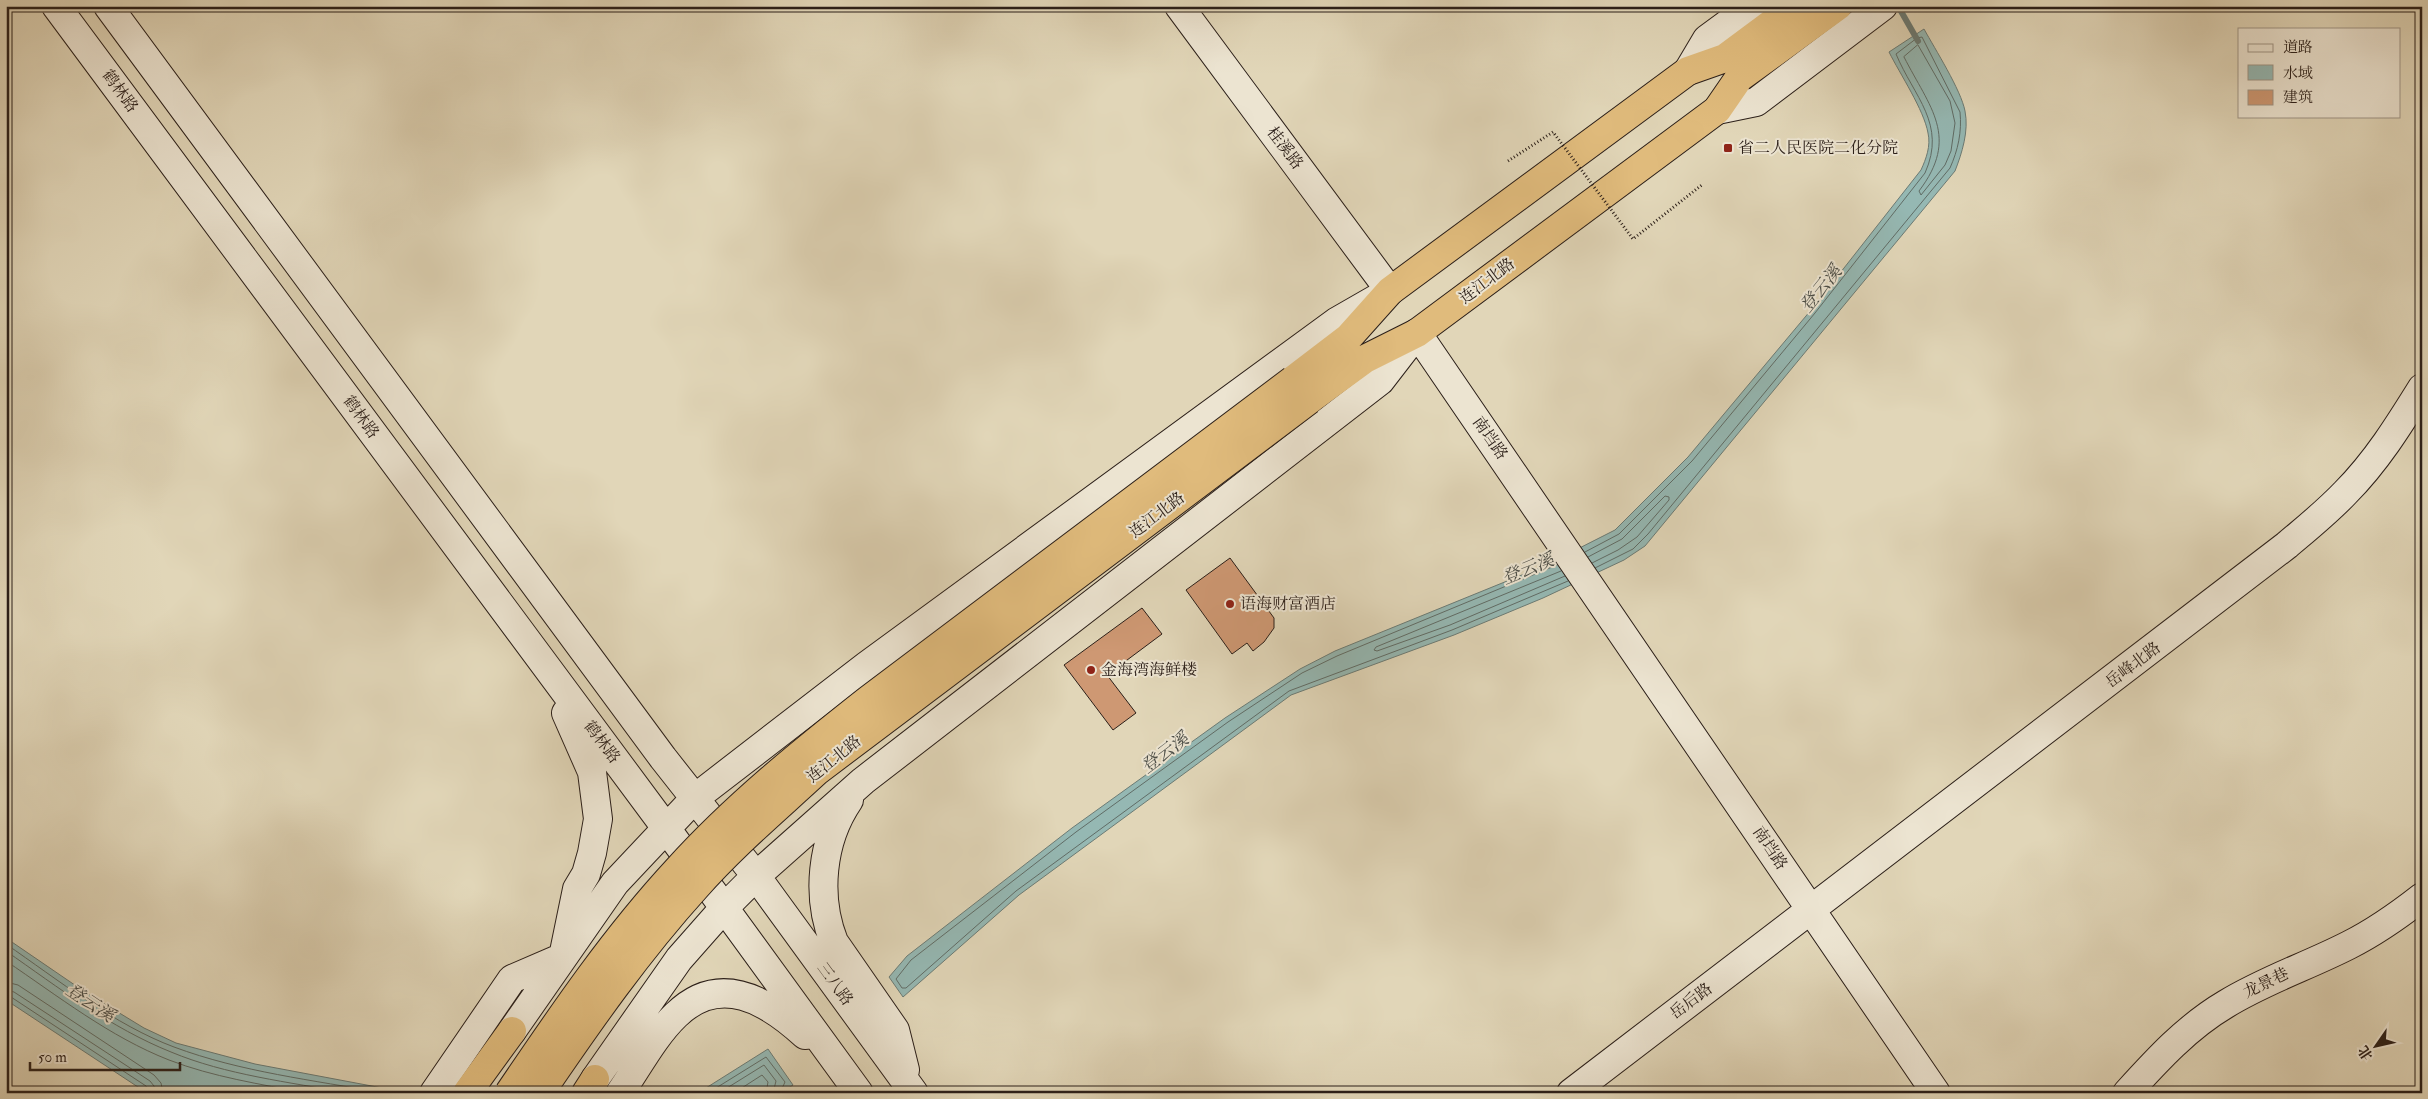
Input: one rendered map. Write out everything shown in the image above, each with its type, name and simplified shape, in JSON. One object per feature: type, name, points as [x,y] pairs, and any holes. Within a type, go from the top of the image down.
[{"type":"highway","name":"连江北路","points":[[540,1093],[606,996],[697,886],[756,827],[810,778],[1301,390],[1390,291],[1688,71],[1725,58],[1795,6]]},
{"type":"highway","name":"连江北路","points":[[509,1093],[585,981],[630,923],[679,868],[740,808],[802,752],[868,700],[1301,390],[1417,333],[1717,110],[1739,78],[1831,12]]},
{"type":"highway","points":[[467,1093],[512,1031]]},
{"type":"main road","name":"鹤林路","points":[[56,6],[724,908]]},
{"type":"main road","name":"三八路","points":[[108,6],[663,758],[756,876],[912,1089]]},
{"type":"main road","name":"桂溪路","points":[[1179,6],[1390,291]]},
{"type":"main road","points":[[1688,71],[1707,39],[1752,6]]},
{"type":"main road","points":[[1717,110],[1756,102],[1876,11]]},
{"type":"main road","points":[[512,1031],[615,883],[695,798],[874,660],[1336,322],[1390,291]]},
{"type":"main road","points":[[591,1086],[679,959],[724,908],[756,876],[862,781],[1380,381],[1417,333]]},
{"type":"main road","name":"南垱路","points":[[1417,333],[1562,542],[1936,1093]]},
{"type":"main road","name":"岳峰北路","points":[[1811,908],[2084,702],[2300,534],[2345,493],[2369,466],[2392,435],[2422,388]]},
{"type":"main road","points":[[541,660],[590,766],[596,795],[596,833],[586,874],[578,889],[563,957]]},
{"type":"main road","points":[[862,781],[838,819],[825,856],[825,914],[834,942],[894,1030],[912,1089]]},
{"type":"main road","name":"龙景巷","points":[[2127,1093],[2187,1031],[2224,1005],[2282,974],[2350,945],[2380,927],[2422,897]]},
{"type":"main road","points":[[724,908],[858,1093]]},
{"type":"main road","name":"岳后路","points":[[1571,1093],[1811,908]]},
{"type":"main road","points":[[436,1090],[512,979],[563,957]]},
{"type":"main road","points":[[617,1047],[656,1010],[688,994],[734,993],[759,1001],[771,1008],[789,1021],[840,1068]]},
{"type":"main road","points":[[620,1093],[676,1015],[702,998],[720,994]]},
{"type":"path","points":[[1508,161],[1553,132],[1633,239],[1704,184]]},
{"type":"water","points":[[1924,29],[1953,81],[1965,111],[1965,134],[1955,171],[1645,546],[1624,560],[1543,598],[1454,635],[1291,695],[1019,895],[903,997],[889,977],[907,956],[1072,828],[1225,718],[1300,669],[1335,651],[1544,566],[1615,530],[1688,457],[1811,310],[1921,170],[1928,148],[1929,138],[1926,124],[1917,103],[1889,52]]},
{"type":"water","points":[[6,938],[85,992],[144,1028],[176,1043],[255,1064],[393,1090],[391,1093],[149,1093],[6,1000]]},
{"type":"water","points":[[768,1049],[793,1085],[781,1093],[698,1093]]},
{"type":"building","name":"语海财富酒店","points":[[1230,558],[1274,618],[1274,628],[1264,642],[1253,651],[1247,643],[1232,654],[1186,590]]},
{"type":"building","name":"金海湾海鲜楼","points":[[1142,608],[1162,634],[1107,675],[1136,713],[1113,730],[1064,665]]},
{"type":"waterway","name":"登云溪","points":[[1898,6],[1918,41]]},
{"type":"place","name":"省二人民医院二化分院","points":[[1728,148]]},
{"type":"place","name":"语海财富酒店","points":[[1230,604]]},
{"type":"place","name":"金海湾海鲜楼","points":[[1091,670]]}]
